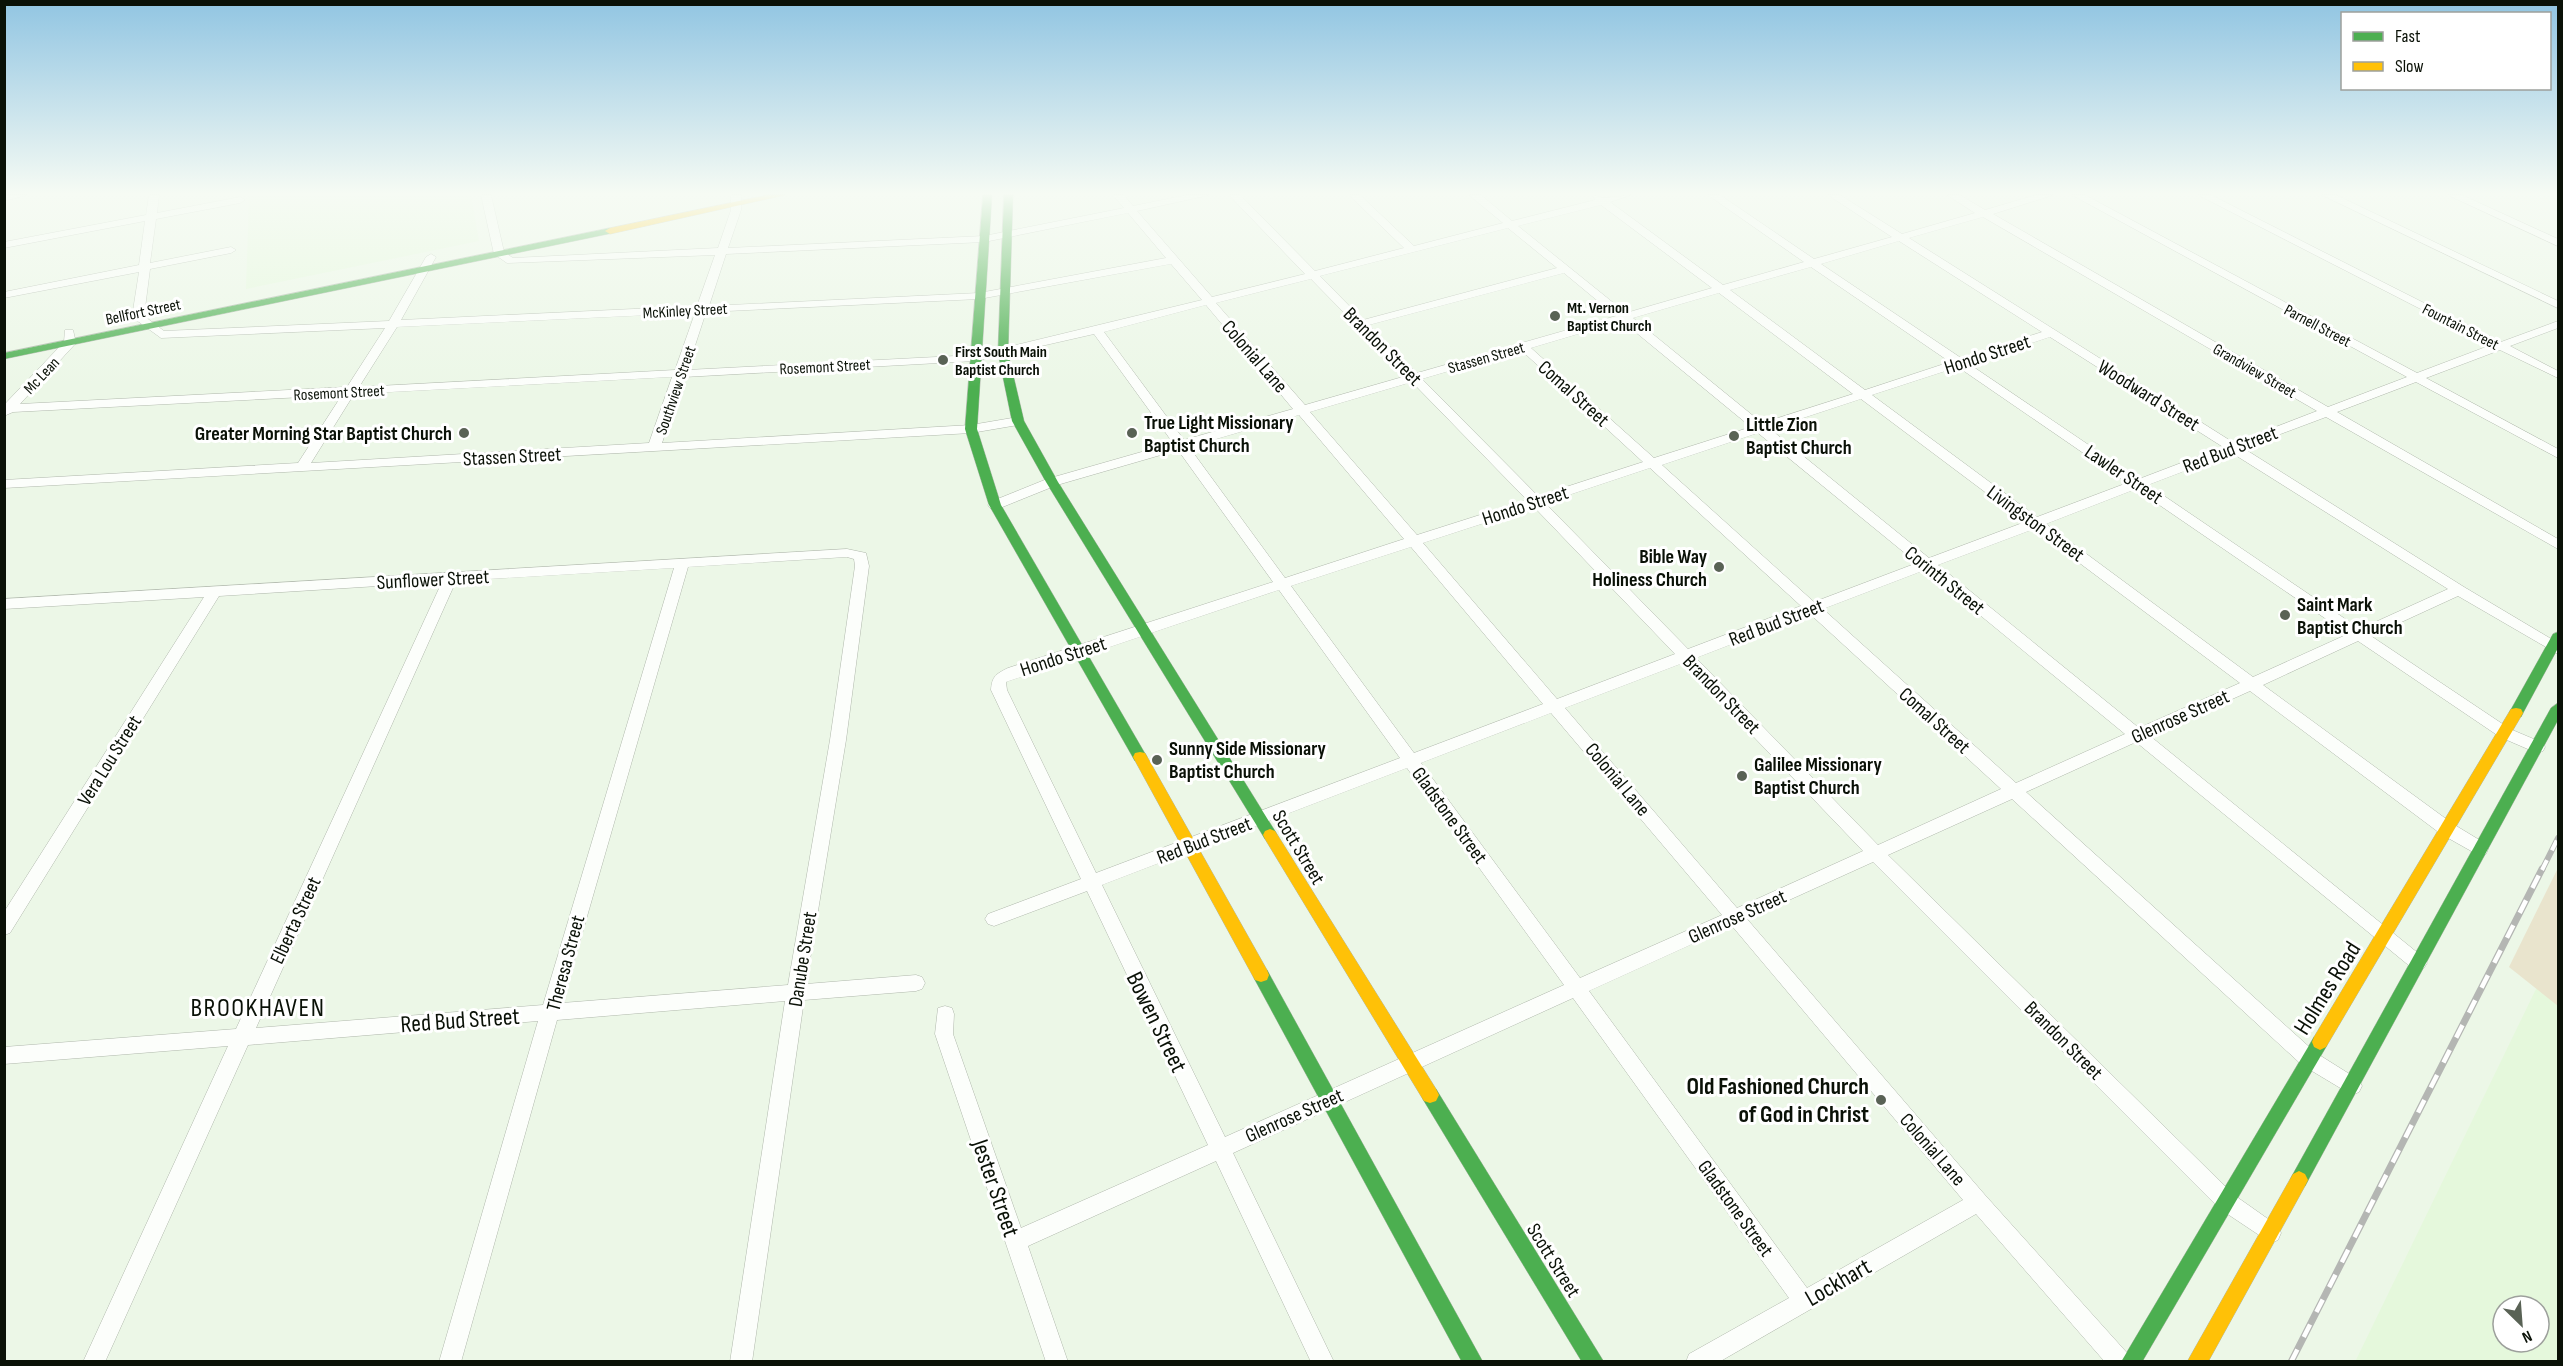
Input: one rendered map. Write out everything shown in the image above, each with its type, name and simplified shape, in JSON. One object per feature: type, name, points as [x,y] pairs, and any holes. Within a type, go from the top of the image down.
[{"type":"main road","name":"Bellfort Street","points":[[4,356],[138,317],[281,293],[449,259]]},
{"type":"main road","points":[[982,259],[971,429],[995,505],[1190,845],[1473,1362]]},
{"type":"main road","name":"Scott Street","points":[[1007,259],[1003,353],[1018,421],[1052,482],[1408,1064],[1594,1362]]},
{"type":"main road","name":"Bellfort Street","points":[[4,345],[150,327],[281,293]]},
{"type":"main road","name":"Holmes Road","points":[[2131,1362],[2309,1059],[2384,938],[2419,873],[2557,644]]},
{"type":"main road","points":[[2197,1362],[2271,1233],[2559,708]]},
{"type":"street","points":[[144,259],[138,317],[150,327]]},
{"type":"street","points":[[4,295],[188,259]]},
{"type":"street","points":[[505,259],[520,261],[566,259]]},
{"type":"street","name":"Southview Street","points":[[654,448],[720,259]]},
{"type":"street","name":"Brandon Street","points":[[1295,259],[1536,501],[1875,853],[2227,1202],[2271,1233]]},
{"type":"street","name":"Rosemont Street","points":[[6,411],[975,358],[1003,353],[1378,259]]},
{"type":"street","name":"Corinth Street","points":[[1550,259],[2135,736],[2418,963]]},
{"type":"street","name":"Livingston Street","points":[[1679,259],[2447,829],[2480,849]]},
{"type":"street","name":"Lawler Street","points":[[1807,259],[2359,635],[2505,732],[2537,747]]},
{"type":"street","name":"Stassen Street","points":[[995,505],[1052,482],[1828,259]]},
{"type":"street","name":"Woodward Street","points":[[1933,259],[2460,590],[2557,644]]},
{"type":"street","name":"Grandview Street","points":[[2062,259],[2559,545]]},
{"type":"street","name":"Parnell Street","points":[[2194,259],[2559,454]]},
{"type":"street","name":"Fountain Street","points":[[2329,259],[2559,375]]},
{"type":"street","points":[[2461,259],[2559,305]]},
{"type":"street","name":"McKinley Street","points":[[150,327],[161,335],[194,334],[979,296],[1173,260]]},
{"type":"street","name":"Colonial Lane","points":[[1173,260],[1978,1202],[2120,1362]]},
{"type":"street","points":[[302,467],[393,324],[427,263]]},
{"type":"street","points":[[1360,324],[1564,270]]},
{"type":"street","name":"Red Bud Street","points":[[994,920],[2559,324]]},
{"type":"street","name":"Gladstone Street","points":[[1096,330],[1804,1301]]},
{"type":"street","name":"Hondo Street","points":[[999,679],[1013,672],[2051,333]]},
{"type":"street","name":"Mc Lean","points":[[6,411],[70,337]]},
{"type":"street","name":"Comal Street","points":[[1523,346],[2309,1059],[2352,1086]]},
{"type":"street","name":"Stassen Street","points":[[4,484],[971,429],[1018,421]]},
{"type":"street","name":"Sunflower Street","points":[[4,604],[847,553],[861,556]]},
{"type":"street","name":"Danube Street","points":[[741,1362],[796,992],[838,740],[862,566],[861,556]]},
{"type":"street","name":"Theresa Street","points":[[450,1362],[551,1014],[607,808],[682,564]]},
{"type":"street","name":"Elberta Street","points":[[94,1362],[451,578]]},
{"type":"street","name":"Glenrose Street","points":[[1014,1242],[2460,590]]},
{"type":"street","name":"Vera Lou Street","points":[[4,928],[214,592]]},
{"type":"street","name":"Bowen Street","points":[[999,679],[999,690],[1090,883],[1323,1362]]},
{"type":"street","name":"Red Bud Street","points":[[4,1056],[916,983]]},
{"type":"street","name":"Jester Street","points":[[945,1014],[944,1034],[1057,1362]]},
{"type":"street","name":"Lockhart","points":[[1697,1362],[1978,1202]]},
{"type":"shaded area","points":[[247,259],[393,259],[246,289]]},
{"type":"shaded area","points":[[2558,868],[2558,1006],[2509,967]]},
{"type":"shaded area","points":[[2558,943],[2558,1361],[2355,1362]]},
{"type":"railway","points":[[2542,870],[2558,838]]},
{"type":"railway","points":[[2291,1362],[2542,869]]},
{"type":"traffic: fast","points":[[4,356],[475,259]]},
{"type":"traffic: fast","points":[[983,259],[971,429],[995,505],[1140,757]]},
{"type":"traffic: fast","points":[[1007,259],[1003,353],[1018,421],[1052,482],[1270,835]]},
{"type":"traffic: fast","points":[[2516,713],[2558,637]]},
{"type":"traffic: fast","points":[[2299,1180],[2558,708]]},
{"type":"traffic: fast","points":[[1261,975],[1473,1362]]},
{"type":"traffic: fast","points":[[2131,1362],[2320,1042]]},
{"type":"traffic: fast","points":[[1430,1095],[1594,1362]]},
{"type":"traffic: slow","points":[[2320,1042],[2516,713]]},
{"type":"traffic: slow","points":[[1140,757],[1261,975]]},
{"type":"traffic: slow","points":[[1270,835],[1430,1095]]},
{"type":"traffic: slow","points":[[2197,1362],[2299,1180]]},
{"type":"place","name":"Mt. Vernon Baptist Church","points":[[1555,316]]},
{"type":"place","name":"First South Main Baptist Church","points":[[943,360]]},
{"type":"place","name":"Greater Morning Star Baptist Church","points":[[464,433]]},
{"type":"place","name":"True Light Missionary Baptist Church","points":[[1132,433]]},
{"type":"place","name":"Little Zion Baptist Church","points":[[1734,436]]},
{"type":"place","name":"Bible Way Holiness Church","points":[[1719,567]]},
{"type":"place","name":"Saint Mark Baptist Church","points":[[2285,615]]},
{"type":"place","name":"Sunny Side Missionary Baptist Church","points":[[1157,760]]},
{"type":"place","name":"Galilee Missionary Baptist Church","points":[[1742,776]]},
{"type":"place","name":"Old Fashioned Church of God in Christ","points":[[1881,1100]]},
{"type":"district","name":"BROOKHAVEN","points":[[258,1007]]}]
